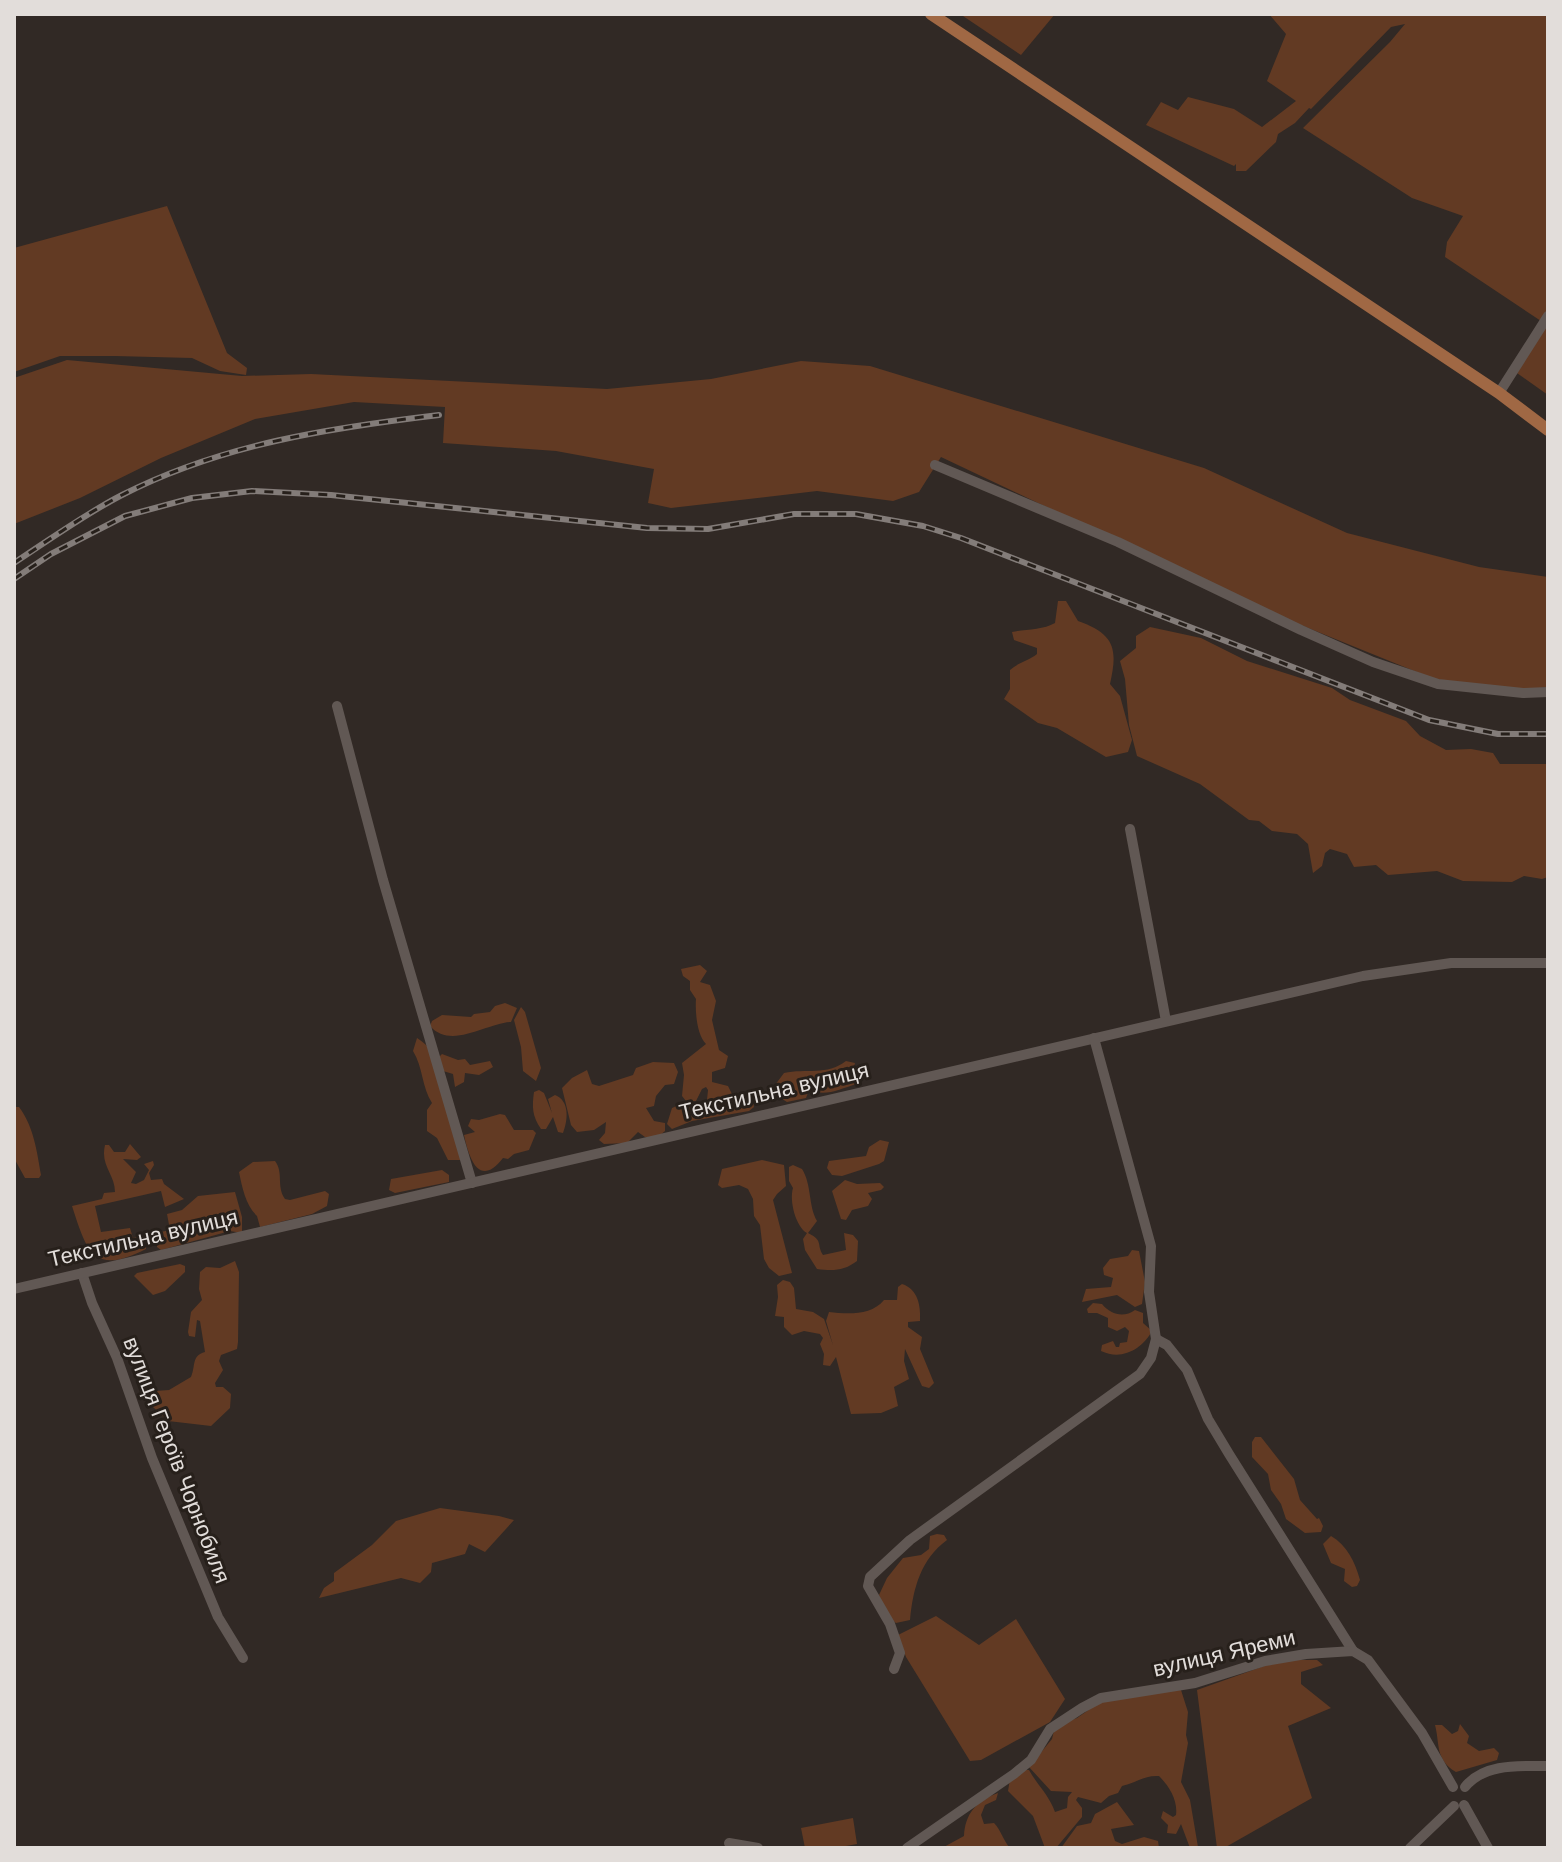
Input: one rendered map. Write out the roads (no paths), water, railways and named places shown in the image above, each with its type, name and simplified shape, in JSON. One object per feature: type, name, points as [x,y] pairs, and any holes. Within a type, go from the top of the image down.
[{"type":"main road","points":[[931,14],[1499,393],[1548,430]]},
{"type":"street","points":[[1499,393],[1548,316]]},
{"type":"street","points":[[935,465],[1118,542],[1373,662],[1438,684],[1523,693],[1548,692]]},
{"type":"street","points":[[337,706],[383,880],[472,1183]]},
{"type":"street","points":[[1130,829],[1166,1021]]},
{"type":"street","name":"Текстильна вулиця","points":[[14,1289],[1363,976],[1478,962],[1548,963]]},
{"type":"street","points":[[894,1669],[900,1653],[890,1624],[868,1586],[870,1577],[910,1540],[1140,1374],[1151,1358],[1156,1339],[1149,1292],[1151,1246],[1094,1038]]},
{"type":"street","name":"вулиця Героїв Чорнобиля","points":[[82,1273],[117,1358],[152,1458],[218,1617],[243,1658]]},
{"type":"street","points":[[1156,1339],[1167,1345],[1187,1370],[1208,1419],[1282,1540],[1345,1634],[1353,1651],[1368,1660],[1422,1733],[1453,1787]]},
{"type":"street","name":"вулиця Яреми","points":[[907,1848],[1031,1760],[1050,1729],[1061,1720],[1101,1698],[1195,1683],[1265,1661],[1353,1651]]},
{"type":"street","points":[[1453,1787],[1465,1787],[1473,1778],[1494,1769],[1548,1766]]},
{"type":"street","points":[[1453,1787],[1448,1798],[1459,1806],[1488,1848]]},
{"type":"street","points":[[1410,1848],[1469,1799],[1465,1787]]},
{"type":"street","points":[[729,1843],[758,1848]]},
{"type":"railway","points":[[14,563],[108,502],[198,463],[317,433],[439,415]]},
{"type":"railway","points":[[14,579],[51,554],[125,516],[192,498],[252,491],[331,495],[647,528],[708,529],[794,514],[856,514],[923,526],[961,538],[1429,720],[1498,734],[1548,734]]}]
